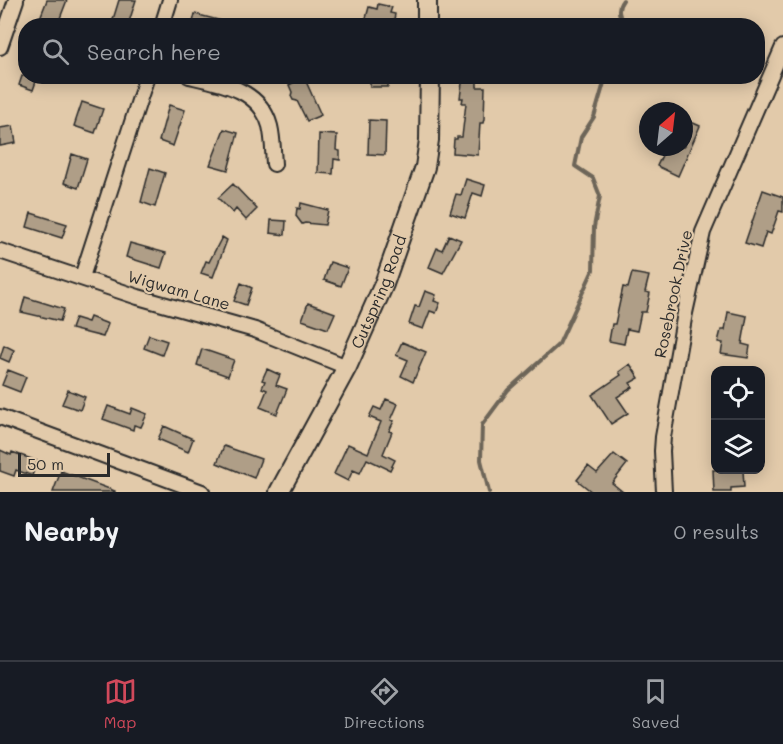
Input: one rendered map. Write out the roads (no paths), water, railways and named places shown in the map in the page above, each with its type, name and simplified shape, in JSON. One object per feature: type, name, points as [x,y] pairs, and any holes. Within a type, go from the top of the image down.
[{"type":"street","points":[[0,47],[16,0]]},
{"type":"street","points":[[164,18],[170,0]]},
{"type":"street","points":[[427,0],[428,18]]},
{"type":"street","name":"Rosebrook Drive","points":[[664,492],[663,437],[702,231],[783,47]]},
{"type":"street","points":[[82,278],[144,84]]},
{"type":"street","points":[[224,84],[239,89],[252,98],[262,110],[270,126],[274,164]]},
{"type":"street","name":"Cutspring Road","points":[[279,492],[347,367],[384,284],[425,166],[429,140],[430,84]]},
{"type":"street","name":"Wigwam Lane","points":[[0,252],[166,306],[255,330],[347,367]]},
{"type":"street","points":[[0,417],[202,492]]},
{"type":"waterway","points":[[621,18],[619,13],[623,0]]},
{"type":"waterway","points":[[489,492],[481,460],[482,425],[508,390],[559,344],[593,270],[594,227],[600,196],[593,178],[575,166],[581,137],[594,117],[604,84]]}]
